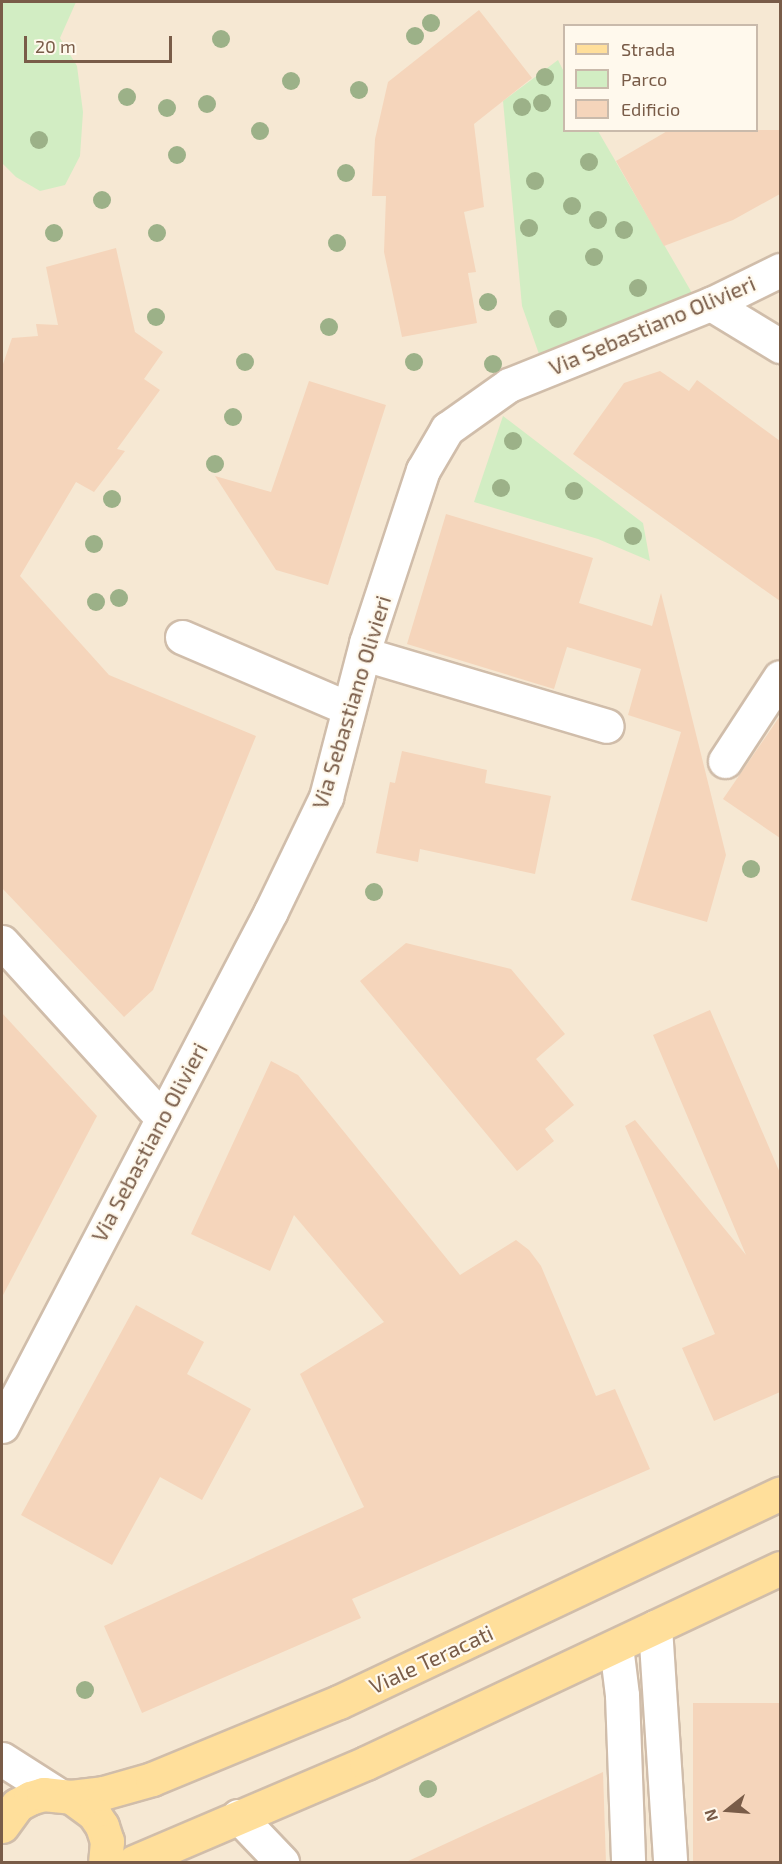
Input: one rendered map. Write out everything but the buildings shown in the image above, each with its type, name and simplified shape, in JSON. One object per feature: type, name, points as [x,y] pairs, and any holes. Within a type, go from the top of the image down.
[{"type":"main road","name":"Viale Teracati","points":[[2,1826],[18,1805],[30,1798],[103,1793],[152,1779],[339,1702],[780,1494]]},
{"type":"main road","points":[[134,1863],[238,1816],[366,1763],[780,1568]]},
{"type":"main road","points":[[64,1796],[94,1814],[102,1826],[106,1841],[105,1863]]},
{"type":"street","name":"Via Sebastiano Olivieri","points":[[2,1426],[160,1118],[271,911],[326,797],[363,654],[423,470],[447,429],[484,401],[509,386],[711,304],[780,270]]},
{"type":"street","points":[[711,304],[780,346]]},
{"type":"street","points":[[182,637],[348,708]]},
{"type":"street","points":[[363,654],[607,726]]},
{"type":"street","points":[[725,761],[780,677]]},
{"type":"street","points":[[2,942],[160,1118]]},
{"type":"street","points":[[655,1627],[670,1863]]},
{"type":"street","points":[[616,1646],[622,1695],[628,1863]]},
{"type":"street","points":[[2,1759],[64,1796]]},
{"type":"street","points":[[238,1816],[282,1863]]},
{"type":"shaded area","points":[[2,2],[780,2],[780,1862],[2,1862]]},
{"type":"green space","points":[[2,2],[76,2],[60,38],[77,66],[83,112],[80,156],[65,185],[40,191],[16,177],[2,163]]},
{"type":"green space","points":[[558,60],[563,70],[563,132],[599,132],[692,293],[539,354],[522,306],[503,101]]},
{"type":"green space","points":[[503,416],[643,523],[650,561],[598,539],[474,502]]}]
